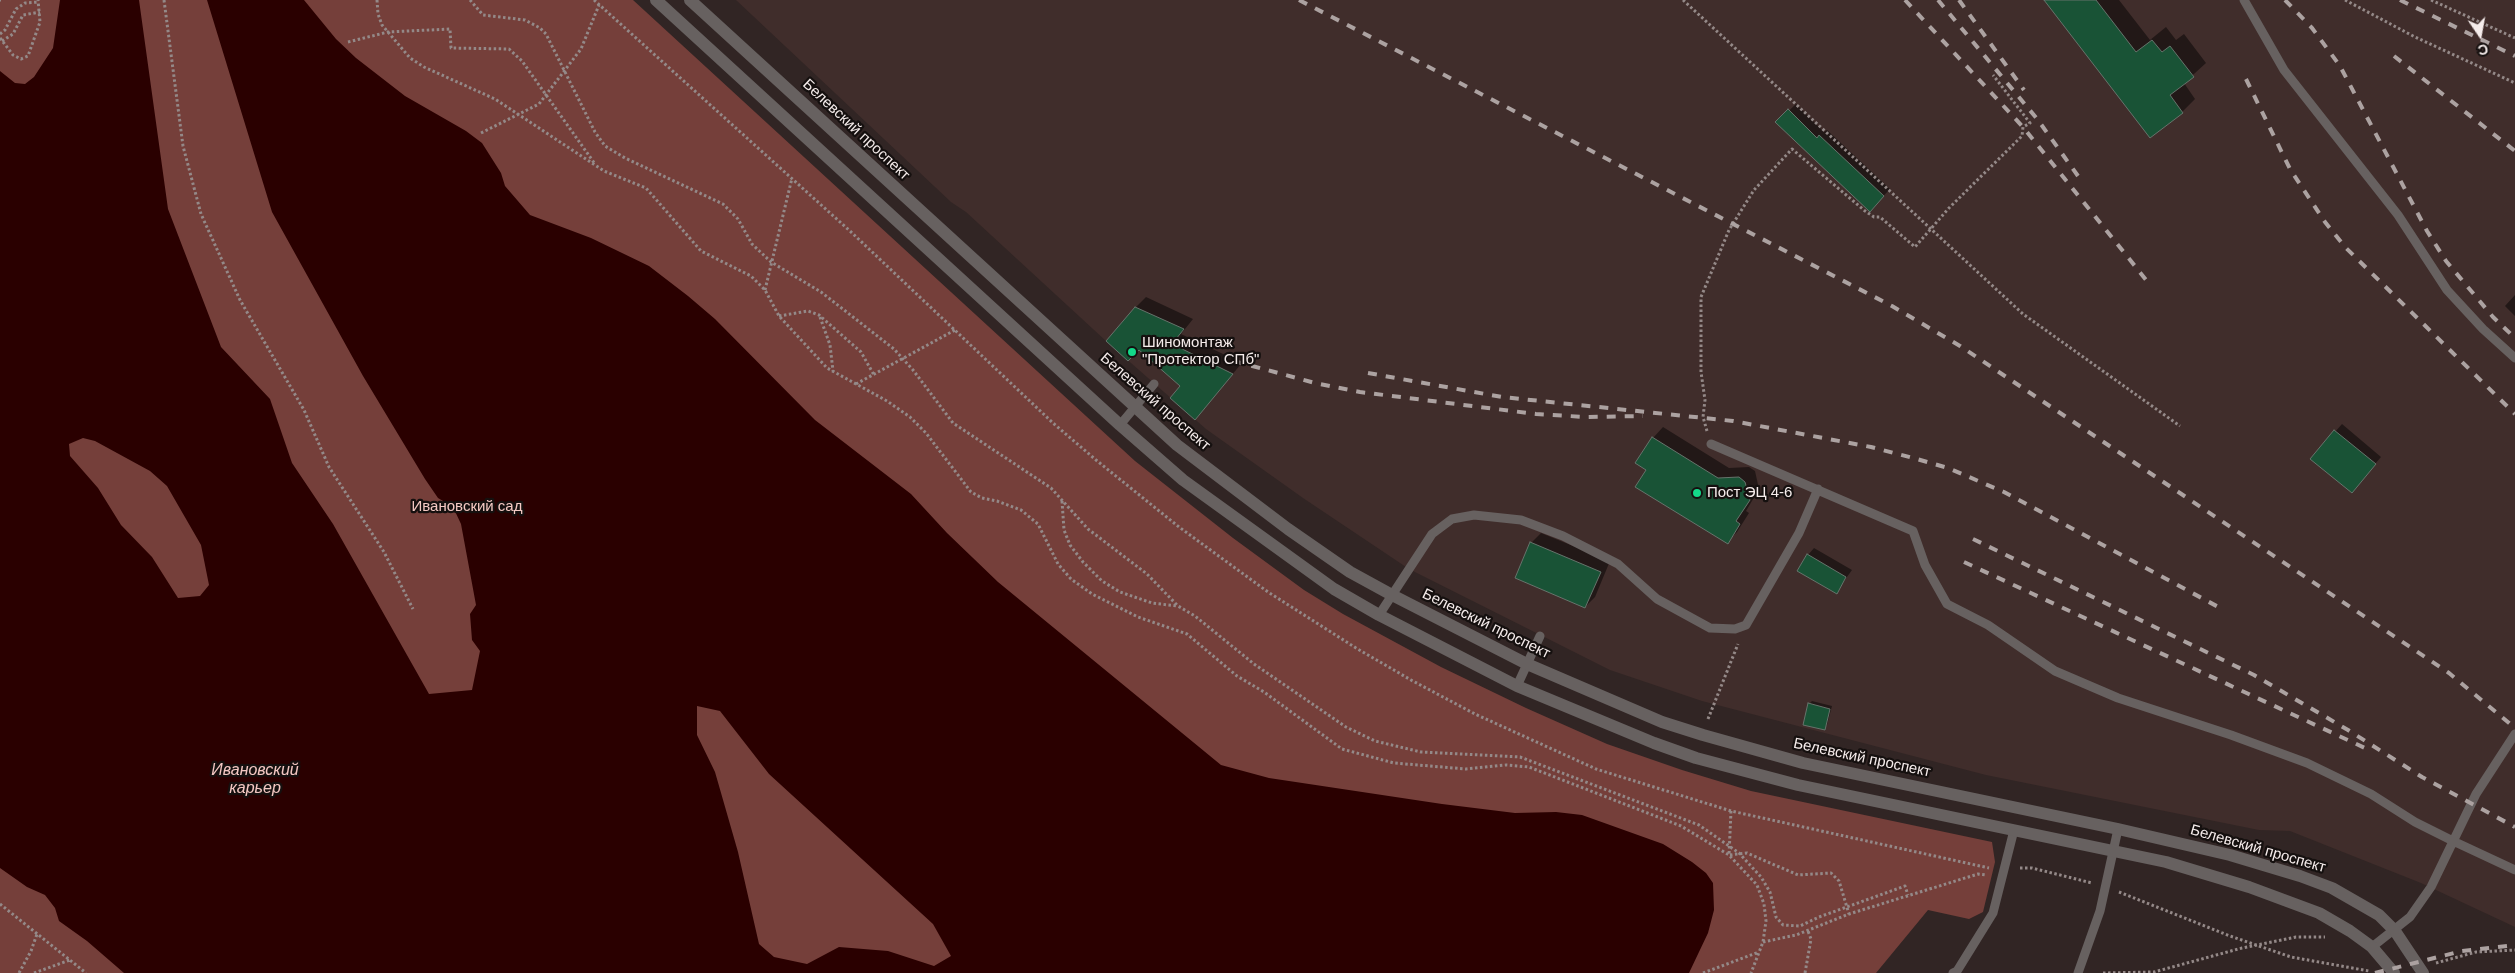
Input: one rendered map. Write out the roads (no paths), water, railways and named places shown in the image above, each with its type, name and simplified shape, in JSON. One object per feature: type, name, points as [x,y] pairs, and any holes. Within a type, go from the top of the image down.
[{"type":"street","points":[[656,0],[1120,425],[1183,480],[1269,544],[1334,589],[1379,615],[1517,686],[1654,743],[1696,758],[1798,785],[2166,862],[2284,900],[2319,913],[2350,931],[2372,947],[2394,973]]},
{"type":"street","name":"Белевский проспект","points":[[690,0],[1177,445],[1288,529],[1350,572],[1527,664],[1662,722],[1803,763],[2118,829],[2230,855],[2300,876],[2332,888],[2365,906],[2395,931],[2422,971]]},
{"type":"lane","points":[[2244,0],[2284,70],[2398,215],[2447,290],[2483,329],[2515,358]]},
{"type":"lane","points":[[1120,425],[1154,384]]},
{"type":"lane","points":[[1711,444],[1913,531],[1925,565],[1947,604],[1988,625],[2055,671],[2118,698],[2231,735],[2307,763],[2372,794],[2416,822],[2515,870]]},
{"type":"lane","points":[[1379,615],[1432,534],[1452,519],[1474,515],[1521,520],[1563,536],[1618,564],[1657,599],[1710,628],[1735,629],[1746,625],[1799,533],[1818,489]]},
{"type":"lane","points":[[1517,686],[1540,636]]},
{"type":"lane","points":[[2372,947],[2395,931],[2410,917],[2431,887],[2476,794],[2515,734]]},
{"type":"lane","points":[[2078,973],[2100,911],[2118,829]]},
{"type":"lane","points":[[1958,972],[1993,913],[2014,830]]},
{"type":"water","name":"Ивановский карьер","points":[[60,0],[139,0],[168,209],[221,347],[270,399],[292,463],[333,524],[429,694],[472,690],[480,651],[472,640],[470,614],[476,605],[461,524],[453,507],[438,498],[425,479],[363,376],[272,212],[207,0],[304,0],[336,39],[356,58],[405,96],[466,131],[482,143],[501,173],[505,186],[530,215],[591,238],[649,266],[688,296],[715,319],[815,420],[911,494],[947,533],[998,582],[1221,765],[1269,778],[1442,804],[1515,813],[1556,812],[1582,815],[1663,844],[1692,862],[1706,873],[1713,883],[1714,910],[1708,933],[1689,973],[124,973],[87,941],[59,921],[55,908],[45,895],[27,887],[0,868],[0,71],[15,83],[25,84],[34,77],[53,48]],"holes":[[[83,438],[95,441],[150,471],[167,486],[201,545],[209,585],[200,596],[178,598],[152,557],[121,525],[98,488],[70,456],[69,444]],[[697,706],[720,711],[769,774],[933,924],[951,956],[934,966],[888,951],[839,947],[807,964],[774,957],[759,944],[738,852],[715,772],[697,735]]]},
{"type":"railway","points":[[1299,0],[1892,306],[1960,346],[2449,673],[2515,728]]},
{"type":"railway","points":[[1905,0],[2023,127],[2151,286]]},
{"type":"railway","points":[[1938,0],[2038,120],[2078,176]]},
{"type":"railway","points":[[1959,0],[2024,90]]},
{"type":"railway","points":[[2285,0],[2312,28],[2340,66],[2427,231],[2446,261],[2493,317],[2515,338]]},
{"type":"railway","points":[[2400,0],[2515,56]]},
{"type":"railway","points":[[2394,56],[2515,151]]},
{"type":"railway","points":[[2246,79],[2290,169],[2325,222],[2346,248],[2515,414]]},
{"type":"railway","points":[[1234,361],[1315,383],[1360,392],[1536,414],[1585,417],[1643,416]]},
{"type":"railway","points":[[1368,373],[1502,397],[1733,421],[1871,447],[1917,459],[1948,468],[2004,492],[2224,610]]},
{"type":"railway","points":[[1973,539],[2254,675],[2348,730],[2422,777],[2515,827]]},
{"type":"railway","points":[[1964,562],[2365,748]]},
{"type":"railway","points":[[2375,973],[2462,951],[2515,945]]},
{"type":"place","name":"Шиномонтаж \"Протектор СПб\"","points":[[1132,352]]},
{"type":"place","name":"Пост ЭЦ 4-6","points":[[1697,493]]},
{"type":"park label","name":"Ивановский сад","points":[[467,507]]}]
